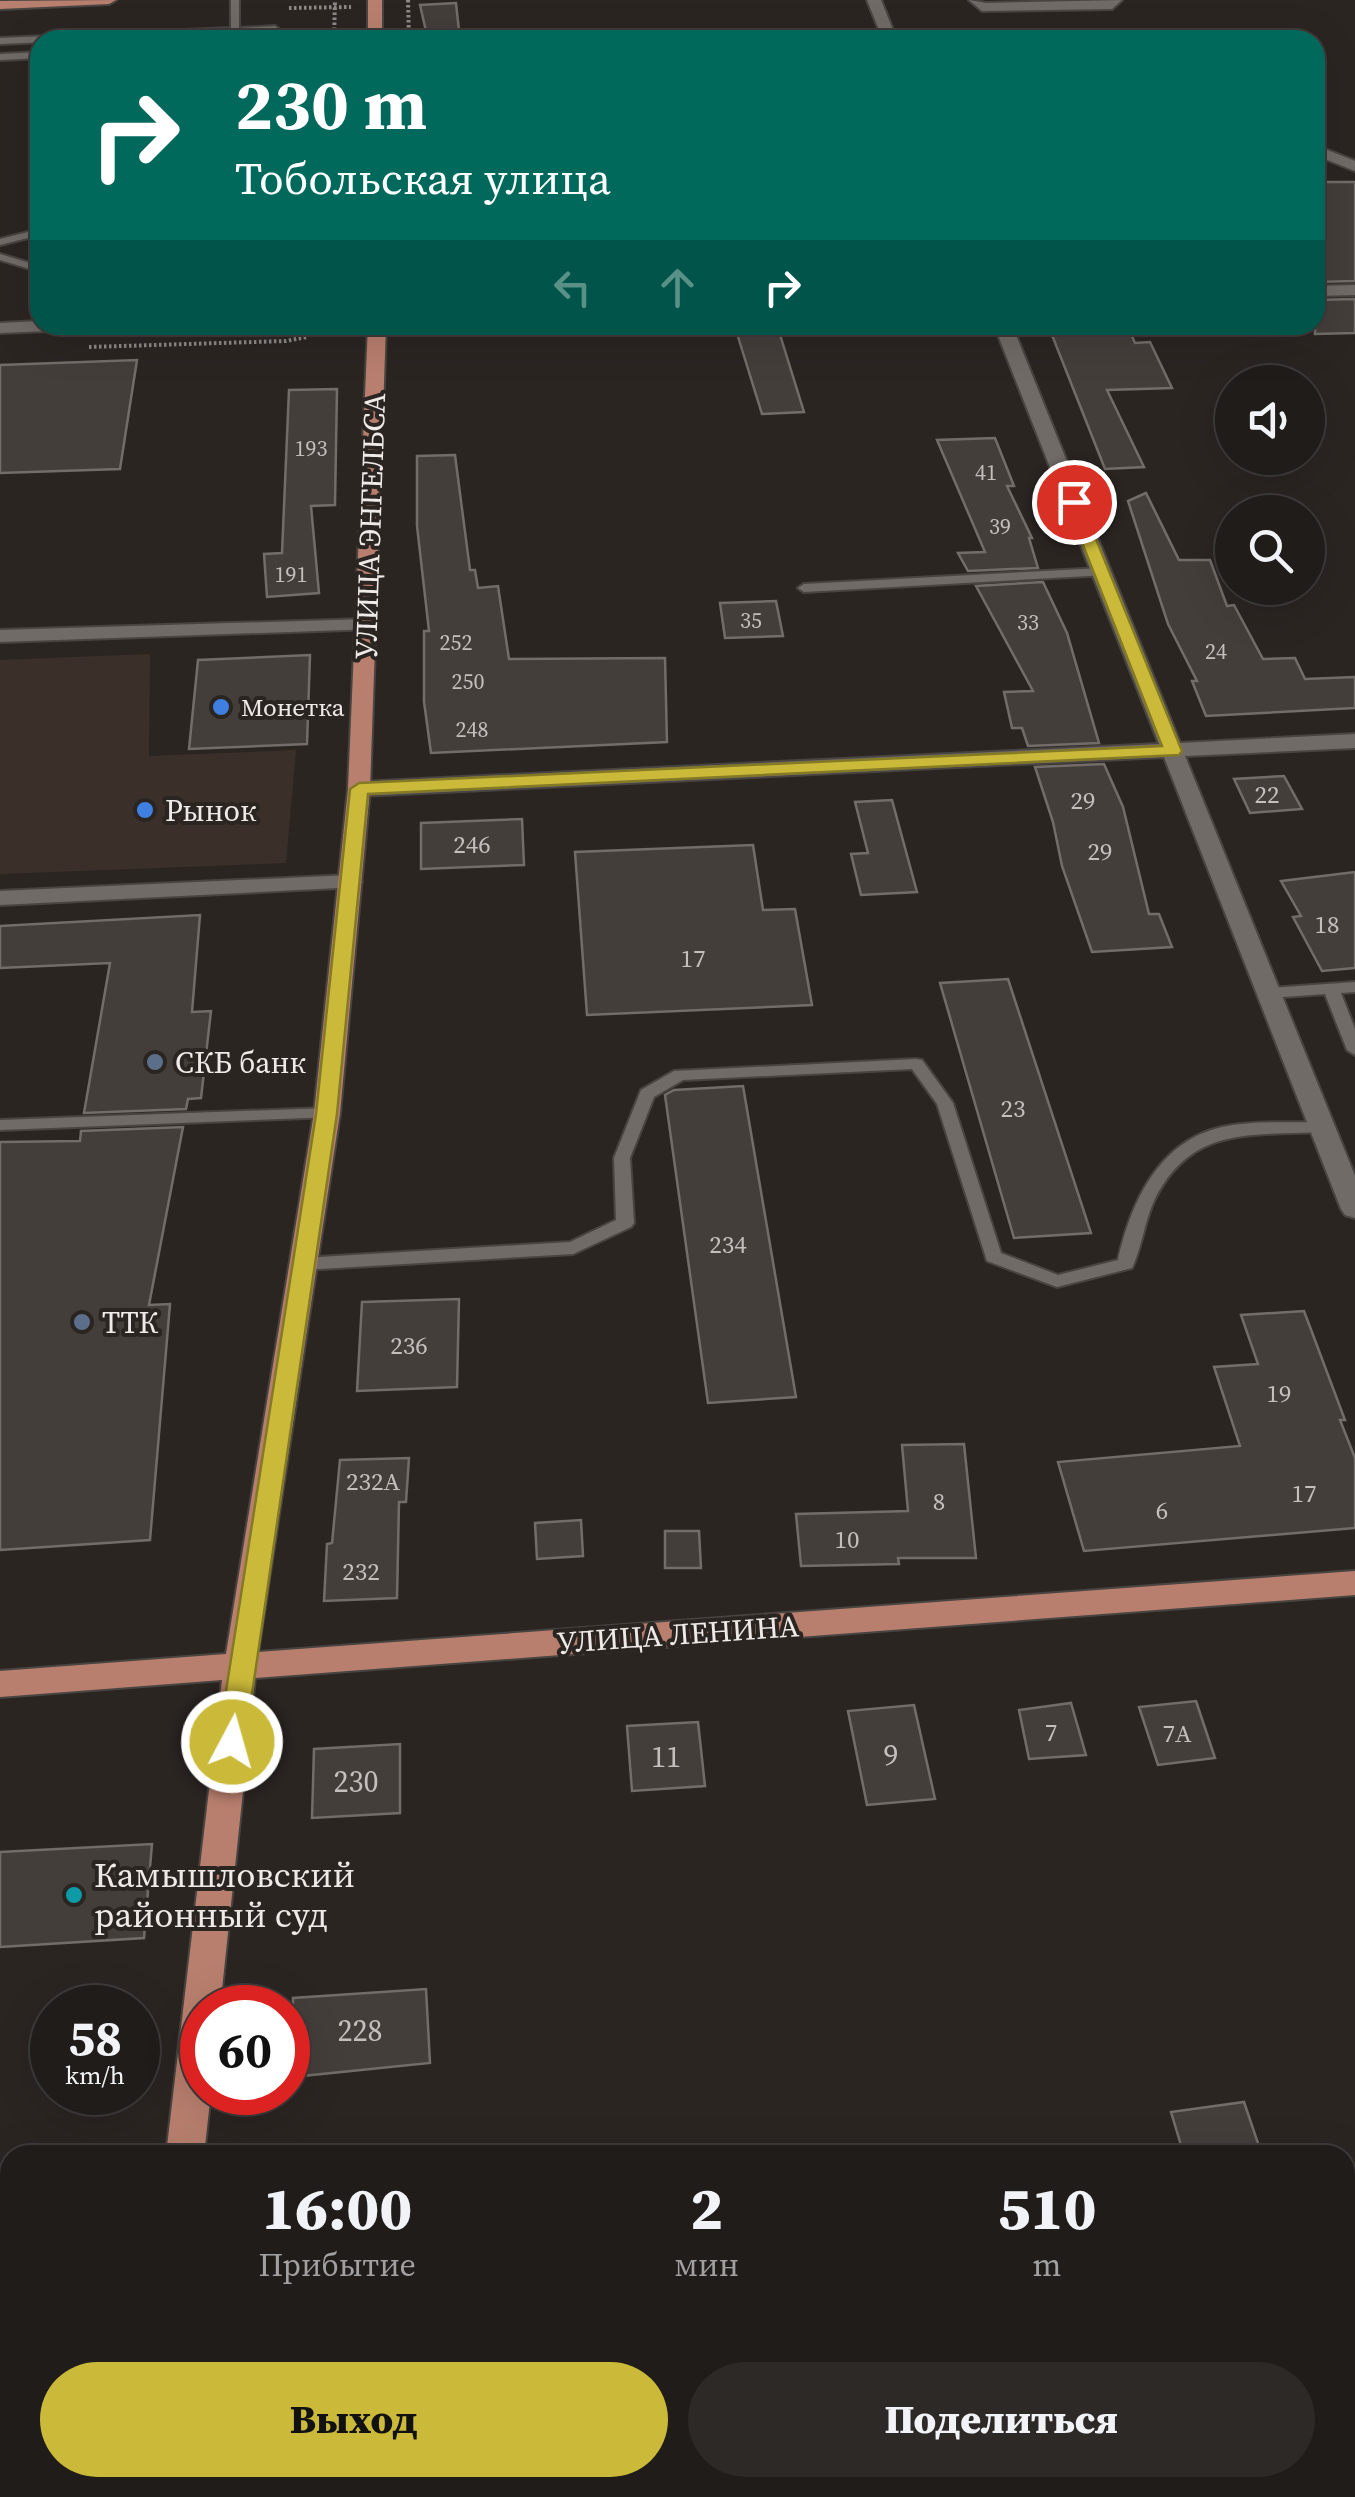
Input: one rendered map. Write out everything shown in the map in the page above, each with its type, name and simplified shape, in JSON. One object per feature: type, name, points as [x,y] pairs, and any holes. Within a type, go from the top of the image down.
[{"type":"main road","points":[[0,5],[109,0]]},
{"type":"main road","points":[[375,0],[375,30]]},
{"type":"main road","name":"УЛИЦА ЭНГЕЛЬСА","points":[[185,2145],[240,1666],[327,1114],[359,789],[376,335]]},
{"type":"main road","name":"УЛИЦА ЛЕНИНА","points":[[0,1684],[1355,1583]]},
{"type":"street","points":[[874,0],[886,30]]},
{"type":"street","points":[[976,0],[982,7],[1112,5],[1115,0]]},
{"type":"street","points":[[1325,154],[1355,166]]},
{"type":"street","points":[[1325,291],[1355,290]]},
{"type":"street","points":[[0,328],[30,327]]},
{"type":"street","points":[[1007,335],[1323,1128],[1350,1184],[1355,1210]]},
{"type":"street","points":[[0,636],[366,625]]},
{"type":"street","points":[[359,789],[1355,742]]},
{"type":"street","points":[[0,898],[350,882]]},
{"type":"lane","points":[[234,0],[235,30],[275,29]]},
{"type":"lane","points":[[0,41],[30,40]]},
{"type":"lane","points":[[0,57],[30,56]]},
{"type":"lane","points":[[0,242],[30,234]]},
{"type":"lane","points":[[0,257],[30,266]]},
{"type":"lane","points":[[804,588],[1102,572]]},
{"type":"lane","points":[[1269,993],[1355,987]]},
{"type":"lane","points":[[1331,988],[1355,1050]]},
{"type":"lane","points":[[303,1264],[573,1248],[625,1224],[622,1158],[647,1094],[680,1075],[916,1064],[946,1103],[993,1257],[1057,1280],[1126,1264],[1134,1222],[1168,1162],[1219,1134],[1323,1128]]},
{"type":"lane","points":[[0,1125],[327,1114]]},
{"type":"path","points":[[334,30],[336,0]]},
{"type":"path","points":[[408,0],[409,30]]},
{"type":"path","points":[[72,348],[286,341],[309,335]]},
{"type":"shaded area","name":"Рынок","points":[[150,654],[149,756],[296,750],[286,863],[0,874],[0,660]]},
{"type":"building","points":[[456,3],[459,30],[426,30],[420,5]]},
{"type":"building","points":[[1325,182],[1355,182],[1355,281],[1325,282]]},
{"type":"building","points":[[1355,299],[1355,333],[1325,334],[1325,300]]},
{"type":"building","points":[[737,335],[780,335],[804,412],[762,414]]},
{"type":"building","points":[[1052,335],[1131,335],[1135,343],[1150,342],[1172,388],[1107,390],[1144,467],[1105,469]]},
{"type":"building","points":[[137,360],[120,469],[0,473],[0,365]]},
{"type":"building","points":[[337,389],[335,505],[311,506],[319,593],[267,597],[264,554],[282,553],[289,390]]},
{"type":"building","points":[[995,438],[1014,486],[1007,486],[1032,538],[1038,568],[968,571],[958,553],[985,552],[937,440]]},
{"type":"building","points":[[455,455],[470,570],[475,570],[478,588],[498,586],[509,659],[665,658],[667,742],[431,753],[424,702],[424,631],[429,631],[417,526],[417,456]]},
{"type":"building","points":[[1146,493],[1179,560],[1210,560],[1215,574],[1215,605],[1234,605],[1263,659],[1295,658],[1305,679],[1355,677],[1355,708],[1206,716],[1192,681],[1197,681],[1168,624],[1128,501]]},
{"type":"building","points":[[1043,582],[1067,633],[1099,743],[1028,746],[1022,728],[1012,728],[1004,692],[1033,691],[976,586]]},
{"type":"building","points":[[776,601],[783,636],[725,638],[720,603]]},
{"type":"building","points":[[310,655],[307,744],[189,749],[198,660]]},
{"type":"building","points":[[1104,764],[1123,807],[1149,914],[1159,914],[1172,947],[1092,952],[1062,866],[1035,767]]},
{"type":"building","points":[[1284,776],[1302,809],[1250,813],[1234,779]]},
{"type":"building","points":[[892,800],[917,892],[861,895],[851,854],[868,853],[855,802]]},
{"type":"building","points":[[522,819],[524,865],[421,869],[421,823]]},
{"type":"building","points":[[753,845],[763,910],[795,909],[812,1005],[587,1015],[575,852]]},
{"type":"building","points":[[1355,872],[1355,968],[1322,971],[1293,917],[1301,916],[1281,881]]},
{"type":"building","points":[[200,915],[192,1012],[211,1011],[201,1098],[188,1099],[186,1109],[84,1113],[110,963],[0,968],[0,926]]},
{"type":"building","points":[[1008,979],[1091,1233],[1014,1238],[940,983]]},
{"type":"building","points":[[743,1086],[796,1397],[708,1403],[665,1095],[674,1090]]},
{"type":"building","points":[[183,1127],[149,1305],[170,1304],[150,1540],[0,1550],[0,1142],[80,1141],[81,1131]]},
{"type":"building","points":[[459,1299],[457,1387],[357,1391],[362,1302]]},
{"type":"building","points":[[1304,1311],[1345,1420],[1340,1420],[1355,1458],[1355,1528],[1084,1551],[1058,1462],[1240,1446],[1214,1367],[1258,1364],[1241,1315]]},
{"type":"building","points":[[964,1444],[976,1558],[898,1558],[899,1564],[801,1566],[796,1514],[908,1511],[902,1445]]},
{"type":"building","points":[[409,1458],[406,1502],[399,1502],[397,1598],[324,1601],[327,1544],[332,1543],[340,1460]]},
{"type":"building","points":[[581,1520],[583,1556],[537,1559],[535,1523]]},
{"type":"building","points":[[665,1531],[699,1531],[701,1568],[665,1568]]},
{"type":"building","points":[[1196,1701],[1215,1758],[1158,1765],[1139,1707]]},
{"type":"building","points":[[1071,1703],[1086,1755],[1029,1759],[1019,1710]]},
{"type":"building","points":[[914,1705],[935,1799],[867,1805],[848,1711]]},
{"type":"building","points":[[698,1722],[705,1786],[632,1791],[627,1726]]},
{"type":"building","points":[[400,1744],[400,1813],[312,1818],[314,1749]]},
{"type":"building","name":"Камышловский районный суд","points":[[152,1844],[144,1938],[0,1947],[0,1852]]},
{"type":"building","points":[[426,1989],[430,2063],[310,2075],[310,1997]]},
{"type":"building","points":[[1244,2102],[1259,2145],[1181,2145],[1171,2112]]},
{"type":"place","name":"Монетка","points":[[221,707]]},
{"type":"place","name":"Рынок","points":[[145,810]]},
{"type":"place","name":"СКБ банк","points":[[155,1062]]},
{"type":"place","name":"ТТК","points":[[82,1322]]},
{"type":"place","name":"Камышловский районный суд","points":[[74,1895]]},
{"type":"route","points":[[232,1742],[240,1666],[327,1114],[359,789],[1173,751],[1074,502]]}]
